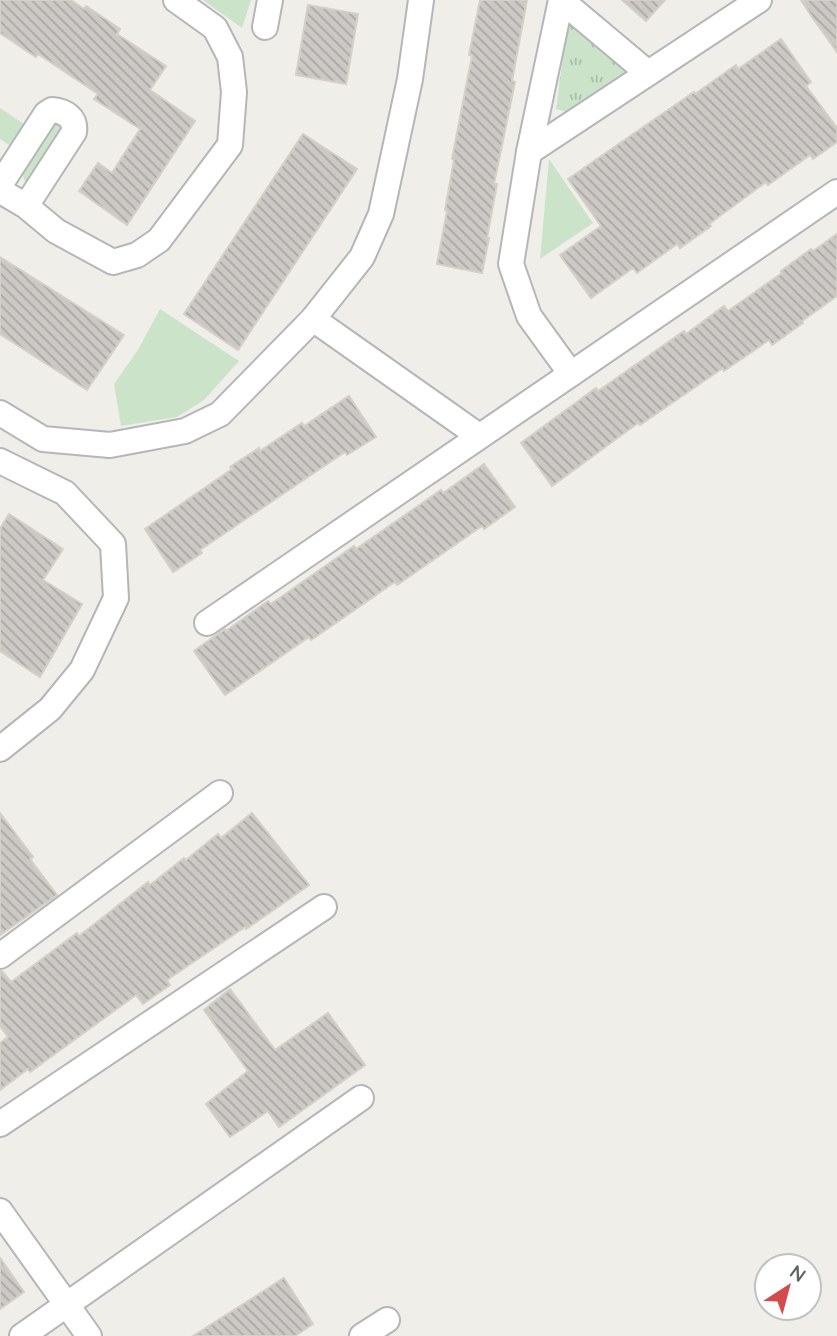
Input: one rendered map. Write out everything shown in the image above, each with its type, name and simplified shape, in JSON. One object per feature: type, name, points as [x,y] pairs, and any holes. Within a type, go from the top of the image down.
[{"type":"street","points":[[26,206],[57,231],[113,262],[137,255],[159,240],[215,167],[230,145],[234,92],[230,57],[215,28],[176,0]]},
{"type":"street","points":[[265,27],[270,0]]},
{"type":"street","points":[[4,423],[43,439],[110,445],[185,431],[220,414],[313,319],[362,257],[381,214],[410,79],[421,0]]},
{"type":"street","points":[[571,374],[529,316],[511,264],[529,152],[561,0],[648,73]]},
{"type":"street","points":[[529,152],[758,0]]},
{"type":"street","points":[[207,623],[837,192]]},
{"type":"street","points":[[313,319],[479,436]]},
{"type":"street","points":[[23,472],[43,439]]},
{"type":"street","points":[[0,461],[65,493],[113,544],[116,598],[82,670],[50,709],[0,750]]},
{"type":"street","points":[[0,956],[220,793]]},
{"type":"street","points":[[0,1124],[324,907]]},
{"type":"street","points":[[22,1336],[361,1098]]},
{"type":"street","points":[[0,1211],[89,1336]]},
{"type":"street","points":[[362,1336],[387,1320]]},
{"type":"green space","points":[[203,0],[251,0],[242,28]]},
{"type":"green space","points":[[574,17],[627,66],[627,74],[567,112],[556,109],[567,26]]},
{"type":"green space","points":[[0,108],[24,124],[9,145],[0,139]]},
{"type":"green space","points":[[52,125],[61,125],[62,136],[32,183],[24,180],[22,170]]},
{"type":"green space","points":[[549,159],[593,223],[540,259]]},
{"type":"green space","points":[[160,309],[239,361],[204,400],[177,417],[121,426],[114,384],[138,350]]},
{"type":"building","points":[[0,0],[71,0],[84,9],[86,6],[120,29],[117,34],[166,66],[150,90],[195,121],[127,225],[79,191],[98,163],[112,173],[140,129],[94,99],[98,94],[38,54],[36,57],[0,33]]},
{"type":"building","points":[[480,0],[527,0],[512,81],[515,82],[494,184],[497,184],[482,273],[437,264]]},
{"type":"building","points":[[622,0],[665,0],[646,21]]},
{"type":"building","points":[[801,0],[837,0],[837,52],[812,17]]},
{"type":"building","points":[[308,5],[358,14],[346,84],[296,75]]},
{"type":"building","points":[[781,39],[811,82],[806,86],[837,128],[837,142],[813,159],[810,155],[768,185],[766,182],[680,248],[677,244],[637,273],[633,268],[591,298],[560,255],[601,226],[568,179],[694,92],[695,94],[736,65],[738,69]]},
{"type":"building","points":[[303,134],[357,169],[238,350],[184,314]]},
{"type":"building","points":[[837,234],[837,296],[772,345],[769,340],[640,425],[638,423],[552,486],[521,443],[596,388],[598,391],[724,306],[728,311],[811,249],[813,251]]},
{"type":"building","points":[[0,257],[124,335],[87,390],[0,334]]},
{"type":"building","points":[[349,396],[376,437],[347,455],[345,452],[200,550],[202,553],[173,572],[145,529],[259,448],[260,451],[302,423],[304,426]]},
{"type":"building","points":[[484,464],[515,507],[484,529],[482,526],[397,585],[395,582],[311,640],[309,637],[225,695],[194,651],[268,601],[271,604],[354,546],[356,549],[441,490],[443,493]]},
{"type":"building","points":[[9,514],[63,549],[43,580],[82,604],[40,677],[0,651],[0,529]]},
{"type":"building","points":[[0,813],[57,895],[0,935]]},
{"type":"building","points":[[252,813],[309,885],[167,980],[170,985],[143,1004],[136,995],[30,1072],[28,1069],[0,1090],[0,1043],[8,1037],[0,1026],[0,971],[11,982],[77,933],[79,936],[148,882],[150,885],[218,834],[221,838]]},
{"type":"building","points":[[230,989],[275,1050],[328,1013],[365,1065],[279,1127],[268,1111],[230,1137],[206,1104],[248,1071],[204,1010]]},
{"type":"building","points":[[0,1258],[24,1292],[0,1309]]},
{"type":"building","points":[[284,1278],[313,1324],[295,1336],[193,1336]]}]
